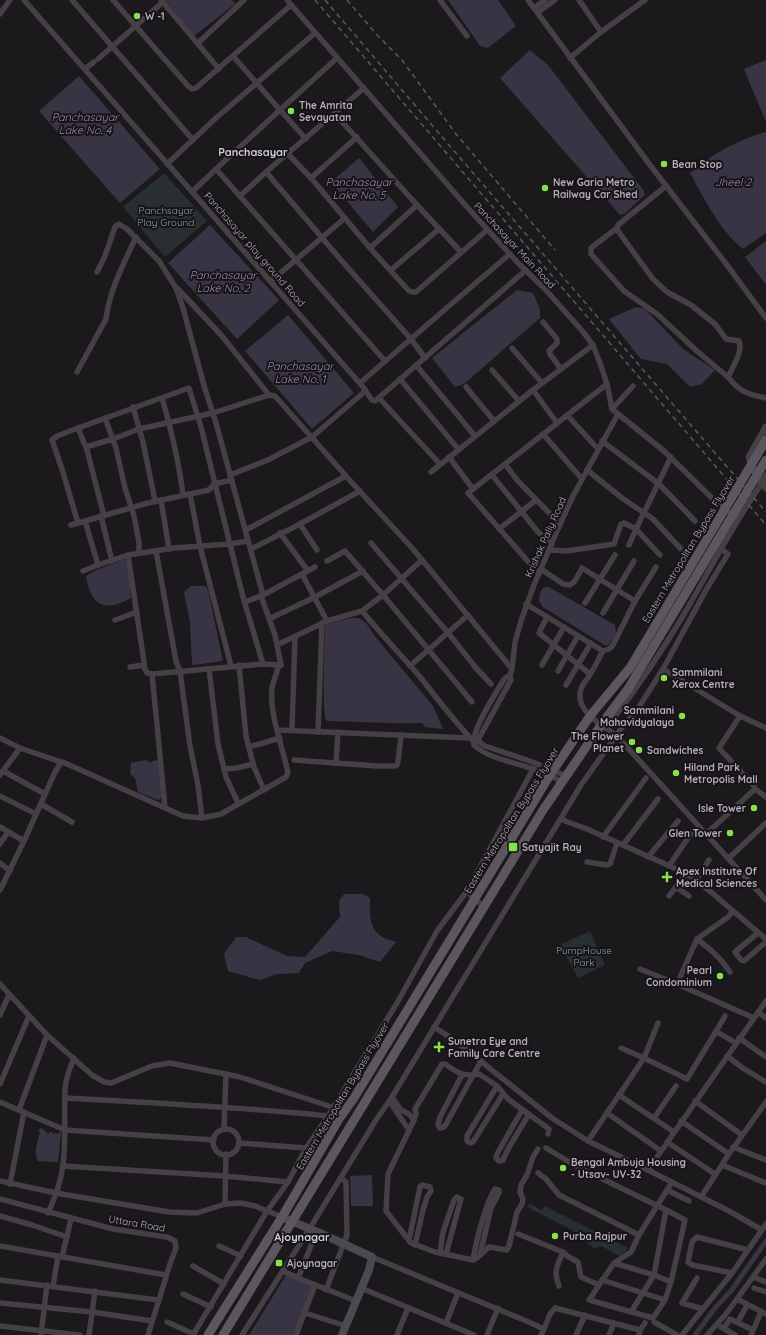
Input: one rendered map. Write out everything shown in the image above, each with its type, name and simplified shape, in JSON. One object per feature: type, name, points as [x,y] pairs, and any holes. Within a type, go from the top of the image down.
[{"type":"main road","name":"Eastern Metropolitan Bypass Flyover","points":[[208,1335],[282,1217],[340,1119],[552,772],[590,716],[630,668],[766,440]]},
{"type":"main road","name":"Eastern Metropolitan Bypass Flyover","points":[[223,1335],[543,810],[564,779],[604,727],[766,460]]},
{"type":"main road","points":[[282,1217],[372,1257],[369,1270],[342,1335]]},
{"type":"street","points":[[0,14],[10,0]]},
{"type":"street","name":"Panchasayar play ground Road","points":[[24,0],[365,390]]},
{"type":"street","points":[[72,0],[193,140]]},
{"type":"street","points":[[113,0],[192,89],[196,88],[219,69],[289,2]]},
{"type":"street","points":[[198,43],[244,0]]},
{"type":"street","points":[[440,0],[467,36]]},
{"type":"street","points":[[528,0],[766,318]]},
{"type":"street","points":[[536,10],[545,0]]},
{"type":"street","points":[[536,10],[555,0]]},
{"type":"street","points":[[579,0],[601,32]]},
{"type":"street","points":[[570,58],[601,32],[645,0]]},
{"type":"street","points":[[85,69],[162,1],[219,69]]},
{"type":"street","name":"Panchasayar Main Road","points":[[289,2],[487,230],[546,289],[593,345],[607,384],[612,409]]},
{"type":"street","points":[[167,164],[256,83],[316,33]]},
{"type":"street","points":[[233,56],[306,139]]},
{"type":"street","points":[[192,192],[337,58]]},
{"type":"street","points":[[240,196],[364,88]]},
{"type":"street","points":[[335,114],[438,229],[461,252]]},
{"type":"street","points":[[311,178],[357,138]]},
{"type":"street","points":[[288,154],[311,178],[370,248],[409,291],[416,292],[487,230]]},
{"type":"street","points":[[216,169],[385,361]]},
{"type":"street","points":[[266,172],[411,339],[425,358]]},
{"type":"street","points":[[666,186],[591,248],[591,254],[624,290],[657,314],[743,391],[766,398]]},
{"type":"street","points":[[370,248],[417,205]]},
{"type":"street","points":[[271,281],[345,218]]},
{"type":"street","points":[[97,272],[109,245],[114,227],[117,225],[122,225],[159,261],[176,288],[222,336],[269,395]]},
{"type":"street","points":[[617,228],[625,242],[653,280],[667,292],[691,305],[714,324],[726,339],[739,341],[738,354],[728,377]]},
{"type":"street","points":[[391,270],[438,229]]},
{"type":"street","points":[[77,372],[106,319],[114,287],[136,237]]},
{"type":"street","points":[[360,383],[510,254]]},
{"type":"street","points":[[71,526],[154,501],[209,490],[214,484],[231,478],[312,437],[365,390],[372,400],[375,401],[379,398],[526,270]]},
{"type":"street","points":[[176,288],[246,530],[262,596],[275,636],[281,665]]},
{"type":"street","points":[[543,322],[557,339],[557,343],[549,351],[561,369]]},
{"type":"street","points":[[431,472],[533,390],[593,345]]},
{"type":"street","points":[[512,348],[542,383]]},
{"type":"street","points":[[416,365],[475,436]]},
{"type":"street","points":[[492,370],[519,402]]},
{"type":"street","points":[[400,379],[459,450]]},
{"type":"street","points":[[607,384],[468,494],[540,572],[563,584],[572,584],[582,568],[635,601]]},
{"type":"street","points":[[633,386],[612,409],[645,434],[671,457],[718,504],[739,519]]},
{"type":"street","points":[[466,387],[494,421]]},
{"type":"street","points":[[78,523],[52,440],[58,436],[133,407],[189,388],[262,664]]},
{"type":"street","points":[[533,390],[557,423]]},
{"type":"street","points":[[86,447],[113,440],[139,429],[213,413],[269,395],[275,396],[413,549],[468,615],[511,672]]},
{"type":"street","points":[[162,398],[169,422],[183,495]]},
{"type":"street","points":[[379,398],[440,464]]},
{"type":"street","points":[[133,407],[154,501]]},
{"type":"street","name":"Krishak Pally Road","points":[[474,741],[480,735],[511,680],[515,642],[526,604],[560,524],[602,441],[618,414]]},
{"type":"street","points":[[567,415],[598,449]]},
{"type":"street","points":[[105,418],[113,440],[131,508],[139,542],[139,553]]},
{"type":"street","points":[[764,486],[749,457],[766,427]]},
{"type":"street","points":[[78,428],[86,447],[112,561]]},
{"type":"street","points":[[543,434],[582,479]]},
{"type":"street","points":[[602,441],[658,484],[696,520]]},
{"type":"street","points":[[449,457],[473,490]]},
{"type":"street","points":[[629,545],[671,457]]},
{"type":"street","points":[[505,464],[517,480],[560,524]]},
{"type":"street","points":[[587,470],[622,498],[653,519],[682,550]]},
{"type":"street","points":[[492,474],[550,547],[567,551],[614,544],[621,524],[624,523],[636,529],[660,555]]},
{"type":"street","points":[[246,530],[346,476]]},
{"type":"street","points":[[604,727],[624,705],[647,671],[689,605],[739,519],[764,486],[766,476]]},
{"type":"street","points":[[251,549],[360,491]]},
{"type":"street","points":[[190,494],[200,546],[231,666]]},
{"type":"street","points":[[161,500],[169,548]]},
{"type":"street","points":[[499,529],[536,500]]},
{"type":"street","points":[[85,521],[98,565]]},
{"type":"street","points":[[300,524],[317,550]]},
{"type":"street","points":[[280,533],[305,573],[313,598],[324,622],[318,732]]},
{"type":"street","points":[[83,572],[98,565],[128,555],[169,548],[230,544],[248,541]]},
{"type":"street","points":[[371,543],[491,684]]},
{"type":"street","points":[[242,1335],[282,1271],[313,1230],[341,1178],[376,1120],[391,1099],[581,785],[616,735],[637,710],[663,669],[706,590],[728,554],[721,549]]},
{"type":"street","points":[[156,551],[176,661],[180,671],[190,746],[198,786],[202,818]]},
{"type":"street","points":[[327,561],[345,551],[383,594],[472,702]]},
{"type":"street","points":[[128,555],[144,665],[147,673],[152,674],[239,665],[281,665]]},
{"type":"street","points":[[585,603],[615,555]]},
{"type":"street","points":[[277,645],[324,622],[362,611],[422,560]]},
{"type":"street","points":[[603,613],[634,561]]},
{"type":"street","points":[[245,602],[262,596],[315,567]]},
{"type":"street","points":[[656,567],[635,601],[611,648],[603,651],[581,687],[579,696],[580,702],[590,716],[616,735],[766,900]]},
{"type":"street","points":[[269,619],[363,572]]},
{"type":"street","points":[[526,604],[603,651]]},
{"type":"street","points":[[362,611],[474,741],[477,747],[485,753],[533,769],[552,772]]},
{"type":"street","points":[[115,620],[137,612]]},
{"type":"street","points":[[410,666],[468,615]]},
{"type":"street","points":[[547,617],[539,633],[567,655],[578,666],[590,674]]},
{"type":"street","points":[[542,665],[564,627]]},
{"type":"street","points":[[558,671],[578,636]]},
{"type":"street","points":[[292,730],[295,637]]},
{"type":"street","points":[[566,685],[591,643]]},
{"type":"street","points":[[130,667],[144,665]]},
{"type":"street","points":[[239,665],[249,747],[253,764],[264,790]]},
{"type":"street","points":[[0,738],[20,748],[61,762],[183,816],[202,818],[221,814],[286,777],[288,773],[272,700],[272,688],[278,667],[281,665]]},
{"type":"street","points":[[209,669],[218,744],[226,777],[238,804]]},
{"type":"street","points":[[663,669],[740,716],[766,728]]},
{"type":"street","points":[[152,674],[165,807]]},
{"type":"street","points":[[740,716],[719,748],[754,786],[755,789],[766,797]]},
{"type":"street","points":[[278,730],[401,734],[474,741],[552,772],[564,779]]},
{"type":"street","points":[[336,763],[338,732]]},
{"type":"street","points":[[294,760],[377,766],[397,765],[401,734]]},
{"type":"street","points":[[249,747],[280,738]]},
{"type":"street","points":[[20,748],[2,772],[45,794]]},
{"type":"street","points":[[0,890],[61,762]]},
{"type":"street","points":[[224,769],[237,768],[253,764]]},
{"type":"street","points":[[167,1322],[194,1334],[267,1211],[288,1182],[306,1148],[397,1003],[437,931],[467,891],[533,769]]},
{"type":"street","points":[[603,837],[646,778]]},
{"type":"street","points":[[706,834],[755,789]]},
{"type":"street","points":[[0,796],[36,814]]},
{"type":"street","points":[[587,862],[610,864],[620,844],[658,799]]},
{"type":"street","points":[[41,804],[72,822]]},
{"type":"street","points":[[562,818],[669,866],[696,880],[733,911],[758,933],[766,941],[744,961],[741,960],[735,952],[758,933]]},
{"type":"street","points":[[648,857],[678,821]]},
{"type":"street","points":[[729,858],[766,823]]},
{"type":"street","points":[[0,827],[24,841]]},
{"type":"street","points":[[0,844],[8,832]]},
{"type":"street","points":[[669,866],[692,832]]},
{"type":"street","points":[[696,880],[709,860]]},
{"type":"street","points":[[0,863],[10,870]]},
{"type":"street","points":[[669,896],[686,874]]},
{"type":"street","points":[[676,887],[689,896]]},
{"type":"street","points":[[467,891],[474,899],[484,906]]},
{"type":"street","points":[[677,984],[697,939],[728,917],[733,911]]},
{"type":"street","points":[[697,939],[718,956],[730,972]]},
{"type":"street","points":[[640,969],[754,1018]]},
{"type":"street","points":[[0,984],[47,1035],[92,1075],[104,1082],[111,1083],[152,1066],[170,1063],[240,1077],[330,1112],[340,1119]]},
{"type":"street","points":[[0,1015],[9,995]]},
{"type":"street","points":[[648,1170],[766,1001]]},
{"type":"street","points":[[758,1012],[766,1018]]},
{"type":"street","points":[[0,1084],[29,1016]]},
{"type":"street","points":[[621,1048],[687,1079],[725,1016]]},
{"type":"street","points":[[588,1141],[644,1058],[658,1023]]},
{"type":"street","points":[[434,1027],[453,1039],[552,1118],[588,1141],[672,1182],[762,1230]]},
{"type":"street","points":[[715,1033],[719,1033],[738,1041],[766,1057]]},
{"type":"street","points":[[10,1184],[22,1111],[47,1035]]},
{"type":"street","points":[[727,1056],[744,1069],[766,1082]]},
{"type":"street","points":[[49,1211],[55,1196],[62,1166],[65,1130],[65,1090],[67,1076],[74,1058]]},
{"type":"street","points":[[462,1075],[440,1117],[438,1125],[440,1128],[444,1127],[446,1124],[481,1061]]},
{"type":"street","points":[[538,1149],[521,1185],[520,1192],[523,1199],[522,1204],[517,1212],[509,1246],[506,1250],[489,1247],[477,1258],[472,1260],[443,1254],[415,1245],[411,1243],[386,1211],[388,1174],[414,1120],[416,1114],[415,1109],[442,1064],[445,1064],[462,1075],[479,1074],[497,1086],[503,1094],[522,1110],[549,1129],[548,1134]]},
{"type":"street","points":[[224,1129],[226,1074]]},
{"type":"street","points":[[497,1086],[468,1136],[467,1141],[472,1142],[503,1094]]},
{"type":"street","points":[[654,1118],[676,1086]]},
{"type":"street","points":[[619,1095],[674,1132]]},
{"type":"street","points":[[66,1098],[224,1108],[330,1112]]},
{"type":"street","points":[[391,1099],[401,1110],[409,1114],[414,1120]]},
{"type":"street","points":[[391,1099],[409,1130]]},
{"type":"street","points":[[695,1101],[742,1135]]},
{"type":"street","points":[[0,1102],[65,1130],[214,1140]]},
{"type":"street","points":[[701,1197],[733,1147],[766,1102]]},
{"type":"street","points":[[522,1110],[497,1154],[496,1158],[499,1161],[503,1160],[529,1114]]},
{"type":"street","points":[[607,1113],[661,1151]]},
{"type":"street","points":[[681,1121],[729,1154]]},
{"type":"street","points":[[224,1129],[235,1133],[239,1143],[235,1151],[222,1154],[215,1148],[214,1140],[216,1134],[224,1129]]},
{"type":"street","points":[[667,1142],[715,1174]]},
{"type":"street","points":[[239,1143],[306,1148]]},
{"type":"street","points":[[733,1147],[766,1160]]},
{"type":"street","points":[[546,1148],[576,1166],[658,1206],[685,1220],[671,1282],[665,1300],[653,1318],[589,1300],[614,1263],[631,1252],[639,1235],[658,1206],[672,1182]]},
{"type":"street","points":[[225,1204],[226,1154]]},
{"type":"street","points":[[722,1165],[766,1183]]},
{"type":"street","points":[[62,1166],[226,1176],[288,1182]]},
{"type":"street","points":[[538,1173],[546,1179],[559,1195],[639,1235]]},
{"type":"street","points":[[326,1290],[347,1235],[348,1224],[346,1182],[341,1178]]},
{"type":"street","points":[[0,1181],[55,1196],[169,1212],[197,1213],[225,1204],[240,1203],[255,1206],[282,1217]]},
{"type":"street","points":[[409,1240],[420,1187],[422,1185],[430,1187],[431,1190],[425,1203],[415,1245]]},
{"type":"street","points":[[472,1260],[477,1235],[489,1197],[494,1189],[499,1190],[499,1193],[491,1208],[480,1255]]},
{"type":"street","points":[[667,1190],[689,1201]]},
{"type":"street","points":[[457,1198],[461,1199],[443,1254],[443,1232],[454,1200],[457,1198]]},
{"type":"street","name":"Uttara Road","points":[[0,1199],[113,1229],[167,1237],[175,1241],[176,1248],[166,1275],[148,1335]]},
{"type":"street","points":[[631,1312],[654,1275],[666,1210]]},
{"type":"street","points":[[0,1216],[67,1237]]},
{"type":"street","points":[[42,1332],[50,1286],[67,1237],[71,1218]]},
{"type":"street","points":[[682,1335],[732,1273],[766,1224]]},
{"type":"street","points":[[298,1278],[313,1230]]},
{"type":"street","points":[[518,1234],[563,1252],[578,1262],[581,1277],[665,1300]]},
{"type":"street","points":[[732,1273],[689,1264],[688,1262],[692,1242],[697,1237],[748,1250]]},
{"type":"street","points":[[0,1246],[166,1275]]},
{"type":"street","points":[[219,1246],[241,1256]]},
{"type":"street","points":[[558,1286],[555,1276],[556,1269],[563,1252]]},
{"type":"street","points":[[372,1257],[498,1308],[544,1329]]},
{"type":"street","points":[[707,1335],[726,1314],[766,1259]]},
{"type":"street","points":[[614,1263],[654,1275],[671,1282]]},
{"type":"street","points":[[193,1266],[224,1284]]},
{"type":"street","points":[[760,1268],[766,1270]]},
{"type":"street","points":[[282,1271],[356,1301]]},
{"type":"street","points":[[753,1277],[766,1282]]},
{"type":"street","points":[[697,1278],[682,1303],[703,1309]]},
{"type":"street","points":[[0,1280],[158,1300]]},
{"type":"street","points":[[296,1335],[315,1285]]},
{"type":"street","points":[[361,1288],[473,1335]]},
{"type":"street","points":[[754,1288],[766,1292]]},
{"type":"street","points":[[89,1335],[95,1292]]},
{"type":"street","points":[[446,1323],[458,1293]]},
{"type":"street","points":[[183,1294],[211,1307]]},
{"type":"street","points":[[724,1328],[730,1319],[738,1322],[752,1332],[763,1313],[737,1299]]},
{"type":"street","points":[[0,1303],[92,1312],[152,1321]]},
{"type":"street","points":[[738,1322],[747,1305]]},
{"type":"street","points":[[397,1335],[408,1308]]},
{"type":"street","points":[[488,1335],[498,1308]]},
{"type":"street","points":[[541,1335],[550,1314],[555,1308],[614,1323],[639,1333],[645,1323]]},
{"type":"street","points":[[305,1312],[346,1326]]},
{"type":"street","points":[[576,1335],[585,1315]]},
{"type":"street","points":[[654,1322],[677,1335]]},
{"type":"street","points":[[609,1335],[614,1323]]},
{"type":"street","points":[[716,1324],[735,1335]]},
{"type":"street","points":[[0,1326],[42,1332],[80,1335]]},
{"type":"green space","name":"Panchsayar Play Ground","points":[[164,173],[207,221],[165,257],[123,207]]},
{"type":"green space","name":"PumpHouse Park","points":[[590,931],[605,965],[578,978],[560,945]]},
{"type":"green space","points":[[530,1203],[541,1210],[545,1206],[628,1248],[619,1256],[601,1246],[595,1249],[570,1229],[527,1207]]},
{"type":"water","points":[[165,0],[232,0],[235,4],[194,36]]},
{"type":"water","points":[[448,0],[498,0],[516,26],[488,48],[480,46]]},
{"type":"water","points":[[530,50],[548,65],[644,191],[645,195],[624,214],[620,215],[500,78]]},
{"type":"water","points":[[766,60],[766,122],[744,69]]},
{"type":"water","name":"Panchasayar Lake No. 4","points":[[79,76],[160,169],[120,203],[39,111]]},
{"type":"water","name":"Jheel 2","points":[[766,132],[766,233],[743,249],[720,224],[690,173],[726,148],[745,139]]},
{"type":"water","name":"Panchasayar Lake No. 5","points":[[359,158],[398,207],[373,232],[331,182]]},
{"type":"water","name":"Panchasayar Lake No. 2","points":[[210,225],[279,300],[237,339],[168,263]]},
{"type":"water","points":[[766,241],[766,285],[745,257]]},
{"type":"water","points":[[517,290],[533,293],[540,309],[540,318],[464,384],[455,387],[432,358]]},
{"type":"water","points":[[636,307],[645,309],[683,349],[715,370],[702,384],[690,387],[667,364],[641,359],[609,319]]},
{"type":"water","name":"Panchasayar Lake No. 1","points":[[288,315],[354,393],[312,429],[245,351]]},
{"type":"water","points":[[125,559],[129,574],[131,598],[122,603],[113,605],[106,606],[100,604],[91,594],[86,576],[96,570]]},
{"type":"water","points":[[191,586],[205,586],[208,590],[223,661],[192,664],[190,622],[184,592]]},
{"type":"water","points":[[544,587],[549,587],[615,625],[616,633],[610,643],[606,646],[543,607],[539,601],[540,592]]},
{"type":"water","points":[[351,618],[359,618],[366,623],[377,639],[433,706],[443,729],[424,727],[423,723],[327,721],[324,705],[325,626],[327,624]]},
{"type":"water","points":[[145,760],[150,763],[158,760],[163,797],[158,800],[138,792],[135,778],[130,774],[131,763]]},
{"type":"water","points":[[344,894],[363,894],[370,898],[371,920],[375,930],[384,938],[396,942],[380,962],[359,955],[332,951],[305,963],[299,973],[277,974],[260,980],[228,971],[224,954],[236,937],[246,937],[287,956],[305,957],[340,917],[339,901]]},
{"type":"water","points":[[41,1128],[48,1134],[51,1131],[53,1134],[58,1134],[60,1131],[58,1162],[38,1161],[36,1151],[40,1132],[38,1130]]},
{"type":"water","points":[[372,1175],[373,1206],[351,1206],[350,1176]]},
{"type":"water","points":[[288,1272],[314,1286],[295,1335],[249,1335]]},
{"type":"waterway","points":[[695,1335],[715,1308],[731,1291],[766,1241]]},
{"type":"railway","points":[[315,0],[766,525]]},
{"type":"railway","points":[[325,0],[766,512]]},
{"type":"railway","points":[[347,0],[377,35],[402,60],[456,134],[555,250]]},
{"type":"place","name":"W -1","points":[[137,16]]},
{"type":"place","name":"The Amrita Sevayatan","points":[[291,111]]},
{"type":"place","name":"Bean Stop","points":[[664,164]]},
{"type":"place","name":"New Garia Metro Railway Car Shed","points":[[545,188]]},
{"type":"place","name":"Sammilani Xerox Centre","points":[[664,678]]},
{"type":"place","name":"Sammilani Mahavidyalaya","points":[[682,716]]},
{"type":"place","name":"The Flower Planet","points":[[632,742]]},
{"type":"place","name":"Sandwiches","points":[[639,750]]},
{"type":"place","name":"Hiland Park Metropolis Mall","points":[[676,773]]},
{"type":"place","name":"Isle Tower","points":[[754,808]]},
{"type":"place","name":"Glen Tower","points":[[730,833]]},
{"type":"place","name":"Satyajit Ray","points":[[513,847]]},
{"type":"place","name":"Apex Institute Of Medical Sciences","points":[[667,877]]},
{"type":"place","name":"Pearl Condominium","points":[[720,976]]},
{"type":"place","name":"Sunetra Eye and Family Care Centre","points":[[439,1047]]},
{"type":"place","name":"Bengal Ambuja Housing - Utsav- UV-32","points":[[563,1168]]},
{"type":"place","name":"Purba Rajpur","points":[[555,1236]]},
{"type":"place","name":"Ajoynagar","points":[[279,1263]]},
{"type":"district","name":"Panchasayar","points":[[253,152]]},
{"type":"district","name":"Ajoynagar","points":[[302,1237]]}]
